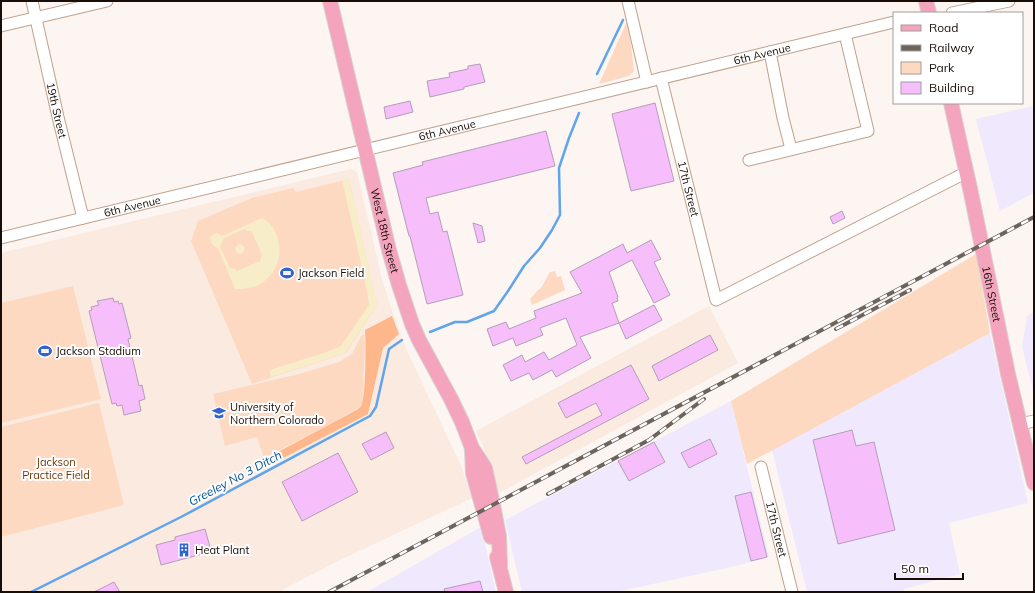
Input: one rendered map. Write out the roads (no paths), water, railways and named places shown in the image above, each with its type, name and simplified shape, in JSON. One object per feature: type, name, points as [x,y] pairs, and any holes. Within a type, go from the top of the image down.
[{"type":"main road","name":"West 18th Street","points":[[330,1],[398,285],[419,340],[451,399],[472,448],[484,468],[499,536],[500,565],[506,592]]},
{"type":"main road","points":[[926,1],[929,12]]},
{"type":"main road","name":"16th Street","points":[[951,104],[967,172],[1008,374],[1034,483]]},
{"type":"street","name":"19th Street","points":[[32,1],[58,117],[83,218]]},
{"type":"street","points":[[1,26],[107,1]]},
{"type":"street","points":[[628,1],[647,82]]},
{"type":"street","points":[[957,12],[1009,1]]},
{"type":"street","name":"6th Avenue","points":[[1,238],[893,22]]},
{"type":"street","points":[[749,160],[868,131],[845,34]]},
{"type":"street","points":[[770,52],[783,118],[791,149]]},
{"type":"street","name":"17th Street","points":[[661,78],[716,300],[967,172]]},
{"type":"street","points":[[1020,424],[1034,421]]},
{"type":"street","name":"17th Street","points":[[761,467],[792,592]]},
{"type":"waterway","name":"Greeley No 3 Ditch","points":[[597,74],[623,20]]},
{"type":"waterway","name":"Greeley No 3 Ditch","points":[[430,332],[455,322],[467,322],[494,311],[524,266],[540,248],[560,215],[559,168],[579,113]]},
{"type":"waterway","name":"Greeley No 3 Ditch","points":[[31,592],[181,517],[370,416],[376,407],[389,349],[402,340]]},
{"type":"railway","points":[[329,592],[1034,217]]},
{"type":"railway","points":[[836,329],[910,290]]},
{"type":"railway","points":[[548,494],[649,440],[704,399]]},
{"type":"place","name":"Jackson Field","points":[[287,273]]},
{"type":"place","name":"Jackson Stadium","points":[[45,351]]},
{"type":"place","name":"University of Northern Colorado","points":[[219,413]]},
{"type":"place","name":"Heat Plant","points":[[184,550]]},
{"type":"park label","name":"Jackson Practice Field","points":[[56,468]]}]
